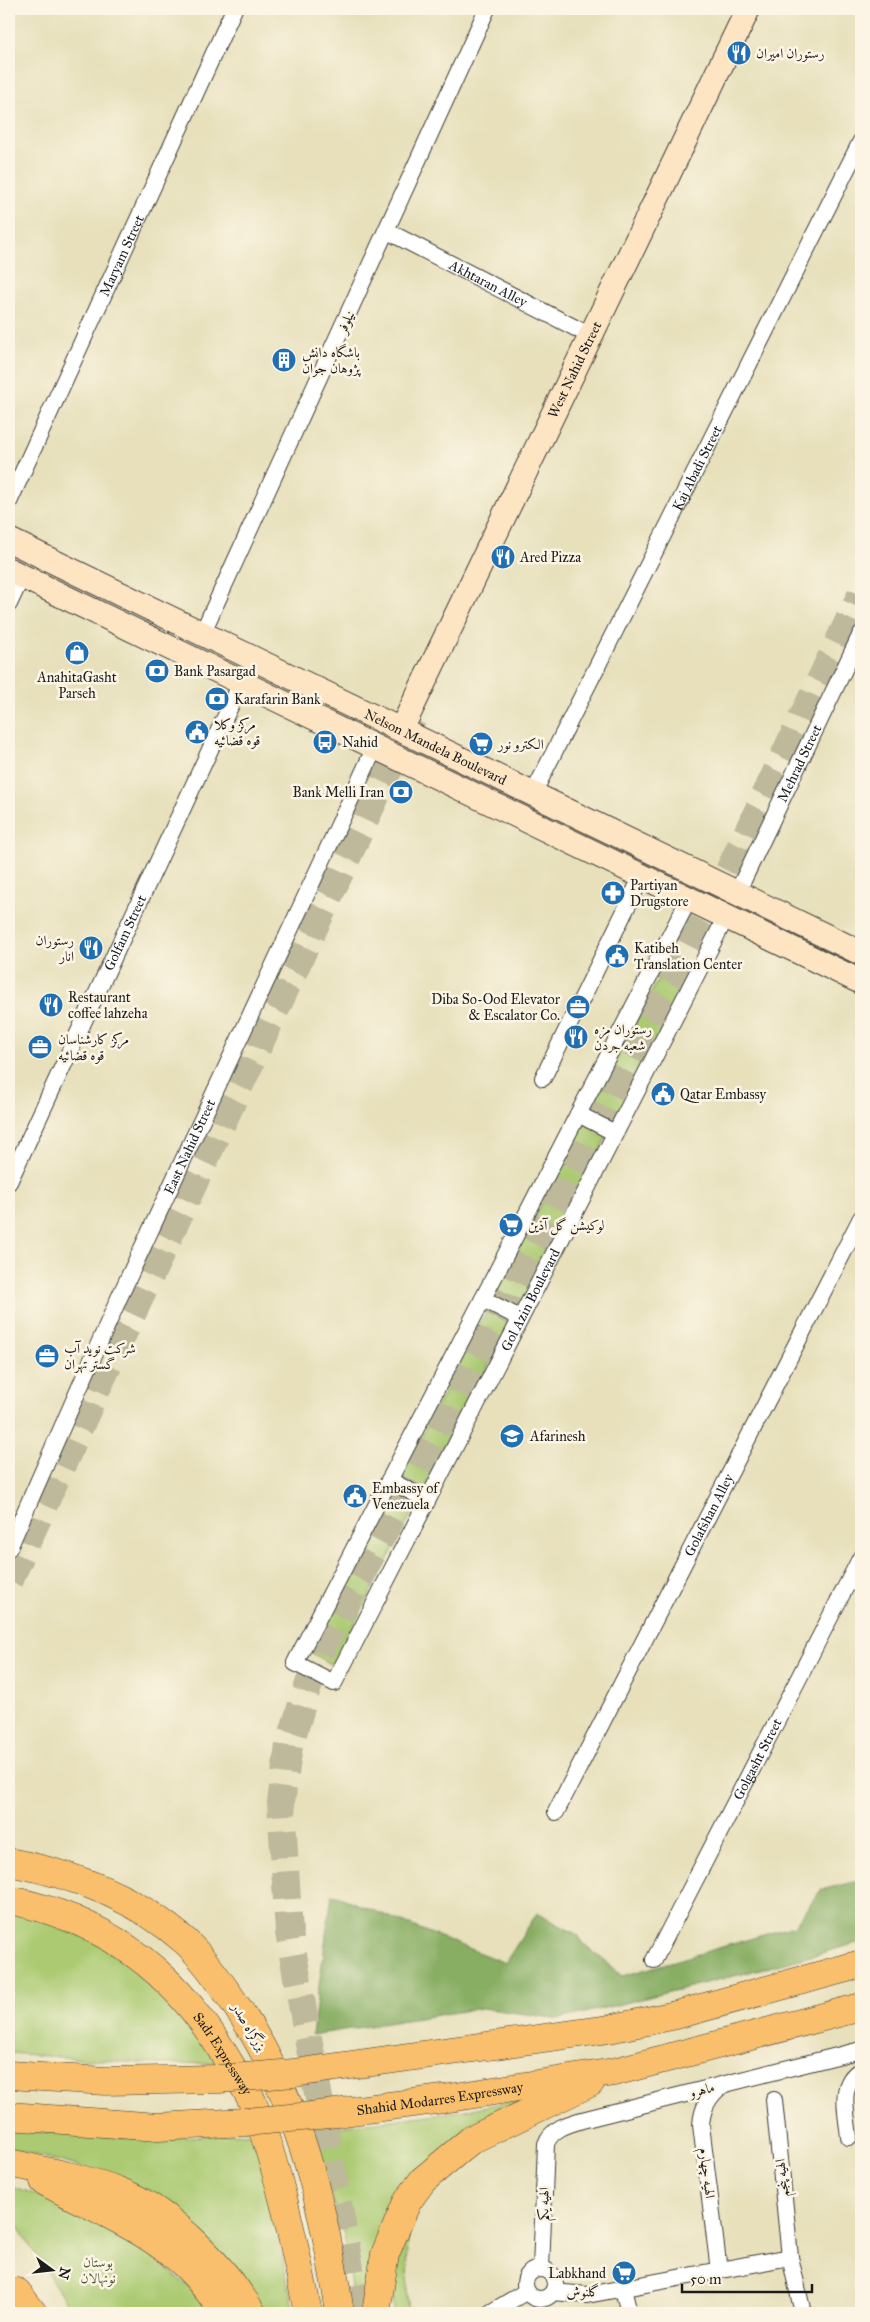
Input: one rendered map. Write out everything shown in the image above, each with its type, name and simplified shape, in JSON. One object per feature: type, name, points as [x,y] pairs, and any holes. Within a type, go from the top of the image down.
[{"type":"highway","name":"بزرگراه صدر","points":[[9,1862],[43,1868],[85,1880],[137,1907],[186,1942],[221,1983],[255,2031],[283,2090],[306,2152],[327,2238],[340,2313]]},
{"type":"highway","name":"Sadr Expressway","points":[[9,1900],[44,1907],[80,1921],[119,1942],[162,1975],[191,2004],[219,2045],[251,2100],[275,2167],[294,2243],[308,2313]]},
{"type":"highway","points":[[15,2075],[106,2081],[219,2080],[294,2073],[609,2029],[676,2015],[861,1964]]},
{"type":"highway","name":"Shahid Modarres Expressway","points":[[9,2116],[158,2127],[312,2116],[443,2099],[614,2072],[861,2007]]},
{"type":"highway","points":[[376,2313],[385,2254],[408,2202],[423,2180],[472,2140],[614,2072]]},
{"type":"highway","points":[[13,2164],[115,2218],[159,2245],[193,2274],[226,2313]]},
{"type":"highway","points":[[13,2164],[121,2192],[147,2206],[170,2222],[204,2251],[252,2313]]},
{"type":"main road","name":"West Nahid Street","points":[[401,730],[589,335],[748,9]]},
{"type":"main road","name":"Nelson Mandela Boulevard","points":[[9,540],[861,953]]},
{"type":"main road","name":"Nelson Mandela Boulevard","points":[[15,573],[861,982]]},
{"type":"street","name":"Maryam Street","points":[[9,502],[234,9]]},
{"type":"street","name":"نیلوفر","points":[[202,634],[487,9]]},
{"type":"street","name":"Kaj Abadi Street","points":[[533,794],[861,141]]},
{"type":"street","name":"Akhtaran Alley","points":[[387,231],[589,335]]},
{"type":"street","points":[[9,604],[15,573]]},
{"type":"street","name":"Mehrad Street","points":[[737,893],[861,634]]},
{"type":"street","name":"Golfam Street","points":[[9,1182],[241,683]]},
{"type":"street","name":"East Nahid Street","points":[[9,1548],[119,1298],[376,748]]},
{"type":"street","points":[[542,1078],[642,876]]},
{"type":"street","points":[[427,1500],[389,1480],[689,899]]},
{"type":"street","name":"Gol Azin Boulevard","points":[[389,1480],[295,1663],[334,1683],[726,917]]},
{"type":"street","points":[[578,1114],[615,1134]]},
{"type":"street","name":"Golafshan Alley","points":[[556,1812],[861,1218]]},
{"type":"street","points":[[482,1299],[520,1318]]},
{"type":"street","name":"Golgasht Street","points":[[654,1960],[861,1557]]},
{"type":"street","name":"ماهرو","points":[[547,2140],[554,2132],[567,2124],[861,2050]]},
{"type":"street","points":[[849,2137],[845,2091],[850,2079],[861,2070]]},
{"type":"street","name":"الهیه چهارم","points":[[719,2271],[700,2125],[705,2106],[713,2094],[724,2085]]},
{"type":"street","name":"الهیه پنجم","points":[[774,2100],[790,2257],[799,2312]]},
{"type":"street","name":"الهیه یکم","points":[[541,2269],[547,2140]]},
{"type":"street","name":"گلنوش","points":[[553,2292],[587,2295],[623,2290],[790,2257]]},
{"type":"street","points":[[541,2269],[549,2272],[554,2279],[553,2292],[540,2299],[527,2292],[527,2278],[532,2272],[541,2269]]},
{"type":"street","points":[[623,2290],[629,2313]]},
{"type":"street","points":[[490,2313],[527,2292]]},
{"type":"green space","points":[[667,962],[691,974],[333,1665],[310,1652]]},
{"type":"green space","points":[[861,1880],[861,1942],[786,1963],[560,2019],[482,2008],[312,2035],[332,1894],[505,1963],[537,1913],[578,1935],[584,1944],[623,1976],[794,1926],[821,1890]]},
{"type":"green space","points":[[9,1909],[31,1913],[128,1957],[225,2063],[154,2064],[9,2053]]},
{"type":"green space","points":[[577,2090],[439,2153],[367,2313],[356,2313],[344,2235],[309,2131],[460,2111]]},
{"type":"green space","points":[[9,2130],[152,2139],[257,2133],[294,2313],[264,2313],[82,2167],[9,2148]]},
{"type":"green space","name":"بوستان نونهالان","points":[[9,2185],[90,2214],[128,2237],[194,2291],[208,2313],[73,2313],[9,2213]]},
{"type":"green space","points":[[408,2221],[407,2313],[393,2313],[392,2276]]},
{"type":"tunnel","points":[[358,2313],[289,1933],[281,1802],[289,1746],[324,1643],[442,1423],[729,871],[861,595]]},
{"type":"tunnel","points":[[9,1581],[95,1393],[417,709]]},
{"type":"place","name":"رستوران امیران","points":[[739,53]]},
{"type":"place","name":"باشگاه دانش پژوهان جوان","points":[[284,360]]},
{"type":"place","name":"Ared Pizza","points":[[503,557]]},
{"type":"place","name":"AnahitaGasht Parseh","points":[[77,653]]},
{"type":"place","name":"Bank Pasargad","points":[[157,671]]},
{"type":"place","name":"Karafarin Bank","points":[[217,699]]},
{"type":"place","name":"مرکز وکلا قوه قضائیه","points":[[197,732]]},
{"type":"place","name":"Nahid","points":[[325,742]]},
{"type":"place","name":"الكترو نور","points":[[481,744]]},
{"type":"place","name":"Bank Melli Iran","points":[[401,792]]},
{"type":"place","name":"Partiyan Drugstore","points":[[613,893]]},
{"type":"place","name":"رستوران انار","points":[[91,948]]},
{"type":"place","name":"Katibeh Translation Center","points":[[617,956]]},
{"type":"place","name":"Restaurant coffee lahzeha","points":[[51,1005]]},
{"type":"place","name":"Diba So-Ood Elevator & Escalator Co.","points":[[578,1007]]},
{"type":"place","name":"رستوران مزه شعبه جردن","points":[[576,1037]]},
{"type":"place","name":"مرکز کارشناسان قوه قضائیه","points":[[40,1047]]},
{"type":"place","name":"Qatar Embassy","points":[[663,1094]]},
{"type":"place","name":"لوکیشن گل آذین","points":[[511,1225]]},
{"type":"place","name":"شرکت نوید آب گستر تهران","points":[[47,1356]]},
{"type":"place","name":"Afarinesh","points":[[512,1436]]},
{"type":"place","name":"Embassy of Venezuela","points":[[355,1496]]},
{"type":"place","name":"Labkhand","points":[[624,2273]]}]
